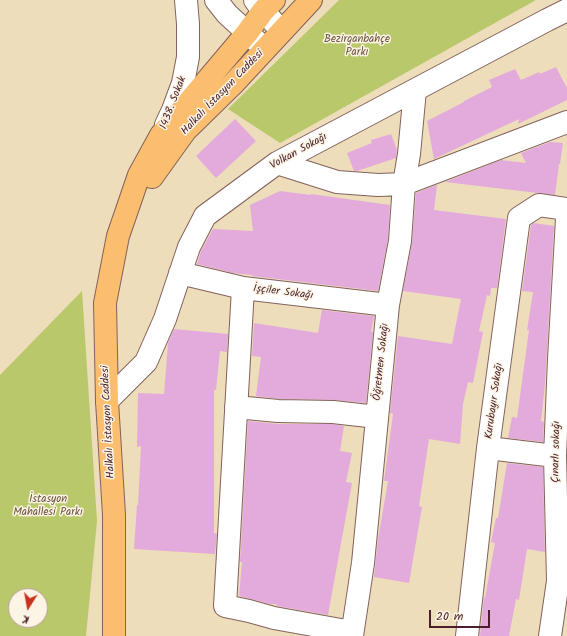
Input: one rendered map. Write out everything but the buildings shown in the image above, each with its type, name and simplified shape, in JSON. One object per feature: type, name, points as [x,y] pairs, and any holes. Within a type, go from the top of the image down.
[{"type":"main road","name":"Halkalı İstasyon Caddesi","points":[[128,210],[185,131],[232,85],[311,0]]},
{"type":"main road","name":"Halkalı İstasyon Caddesi","points":[[114,636],[114,515],[107,401],[104,303],[118,236],[139,175],[161,135],[247,33],[264,4]]},
{"type":"street","name":"1438. Sokak","points":[[161,135],[173,110],[183,83],[188,57],[186,0]]},
{"type":"street","points":[[216,0],[227,14],[265,49]]},
{"type":"street","points":[[264,4],[282,31]]},
{"type":"street","name":"Volkan Sokağı","points":[[107,401],[146,362],[165,319],[189,247],[205,216],[277,163],[567,10]]},
{"type":"street","name":"Öğretmen Sokağı","points":[[352,634],[363,563],[388,305],[400,241],[404,184],[410,154],[416,90]]},
{"type":"street","points":[[277,163],[337,182],[378,185],[404,184],[567,122]]},
{"type":"street","name":"Kurubayır Sokağı","points":[[467,636],[488,448],[520,218],[539,205],[567,209]]},
{"type":"street","name":"Çınarlı sokağı","points":[[550,636],[558,581],[555,456],[567,219]]},
{"type":"street","name":"İşçiler Sokağı","points":[[180,273],[243,288],[388,305]]},
{"type":"street","points":[[243,288],[225,606],[249,611],[272,627],[352,634]]},
{"type":"street","points":[[236,406],[278,411],[333,412],[377,417]]},
{"type":"street","points":[[488,448],[555,456]]},
{"type":"green space","name":"Bezirganbahçe Parkı","points":[[339,0],[536,0],[280,143],[228,109]]},
{"type":"green space","name":"İstasyon Mahallesi Parkı","points":[[82,291],[97,521],[86,636],[0,636],[0,375]]}]
